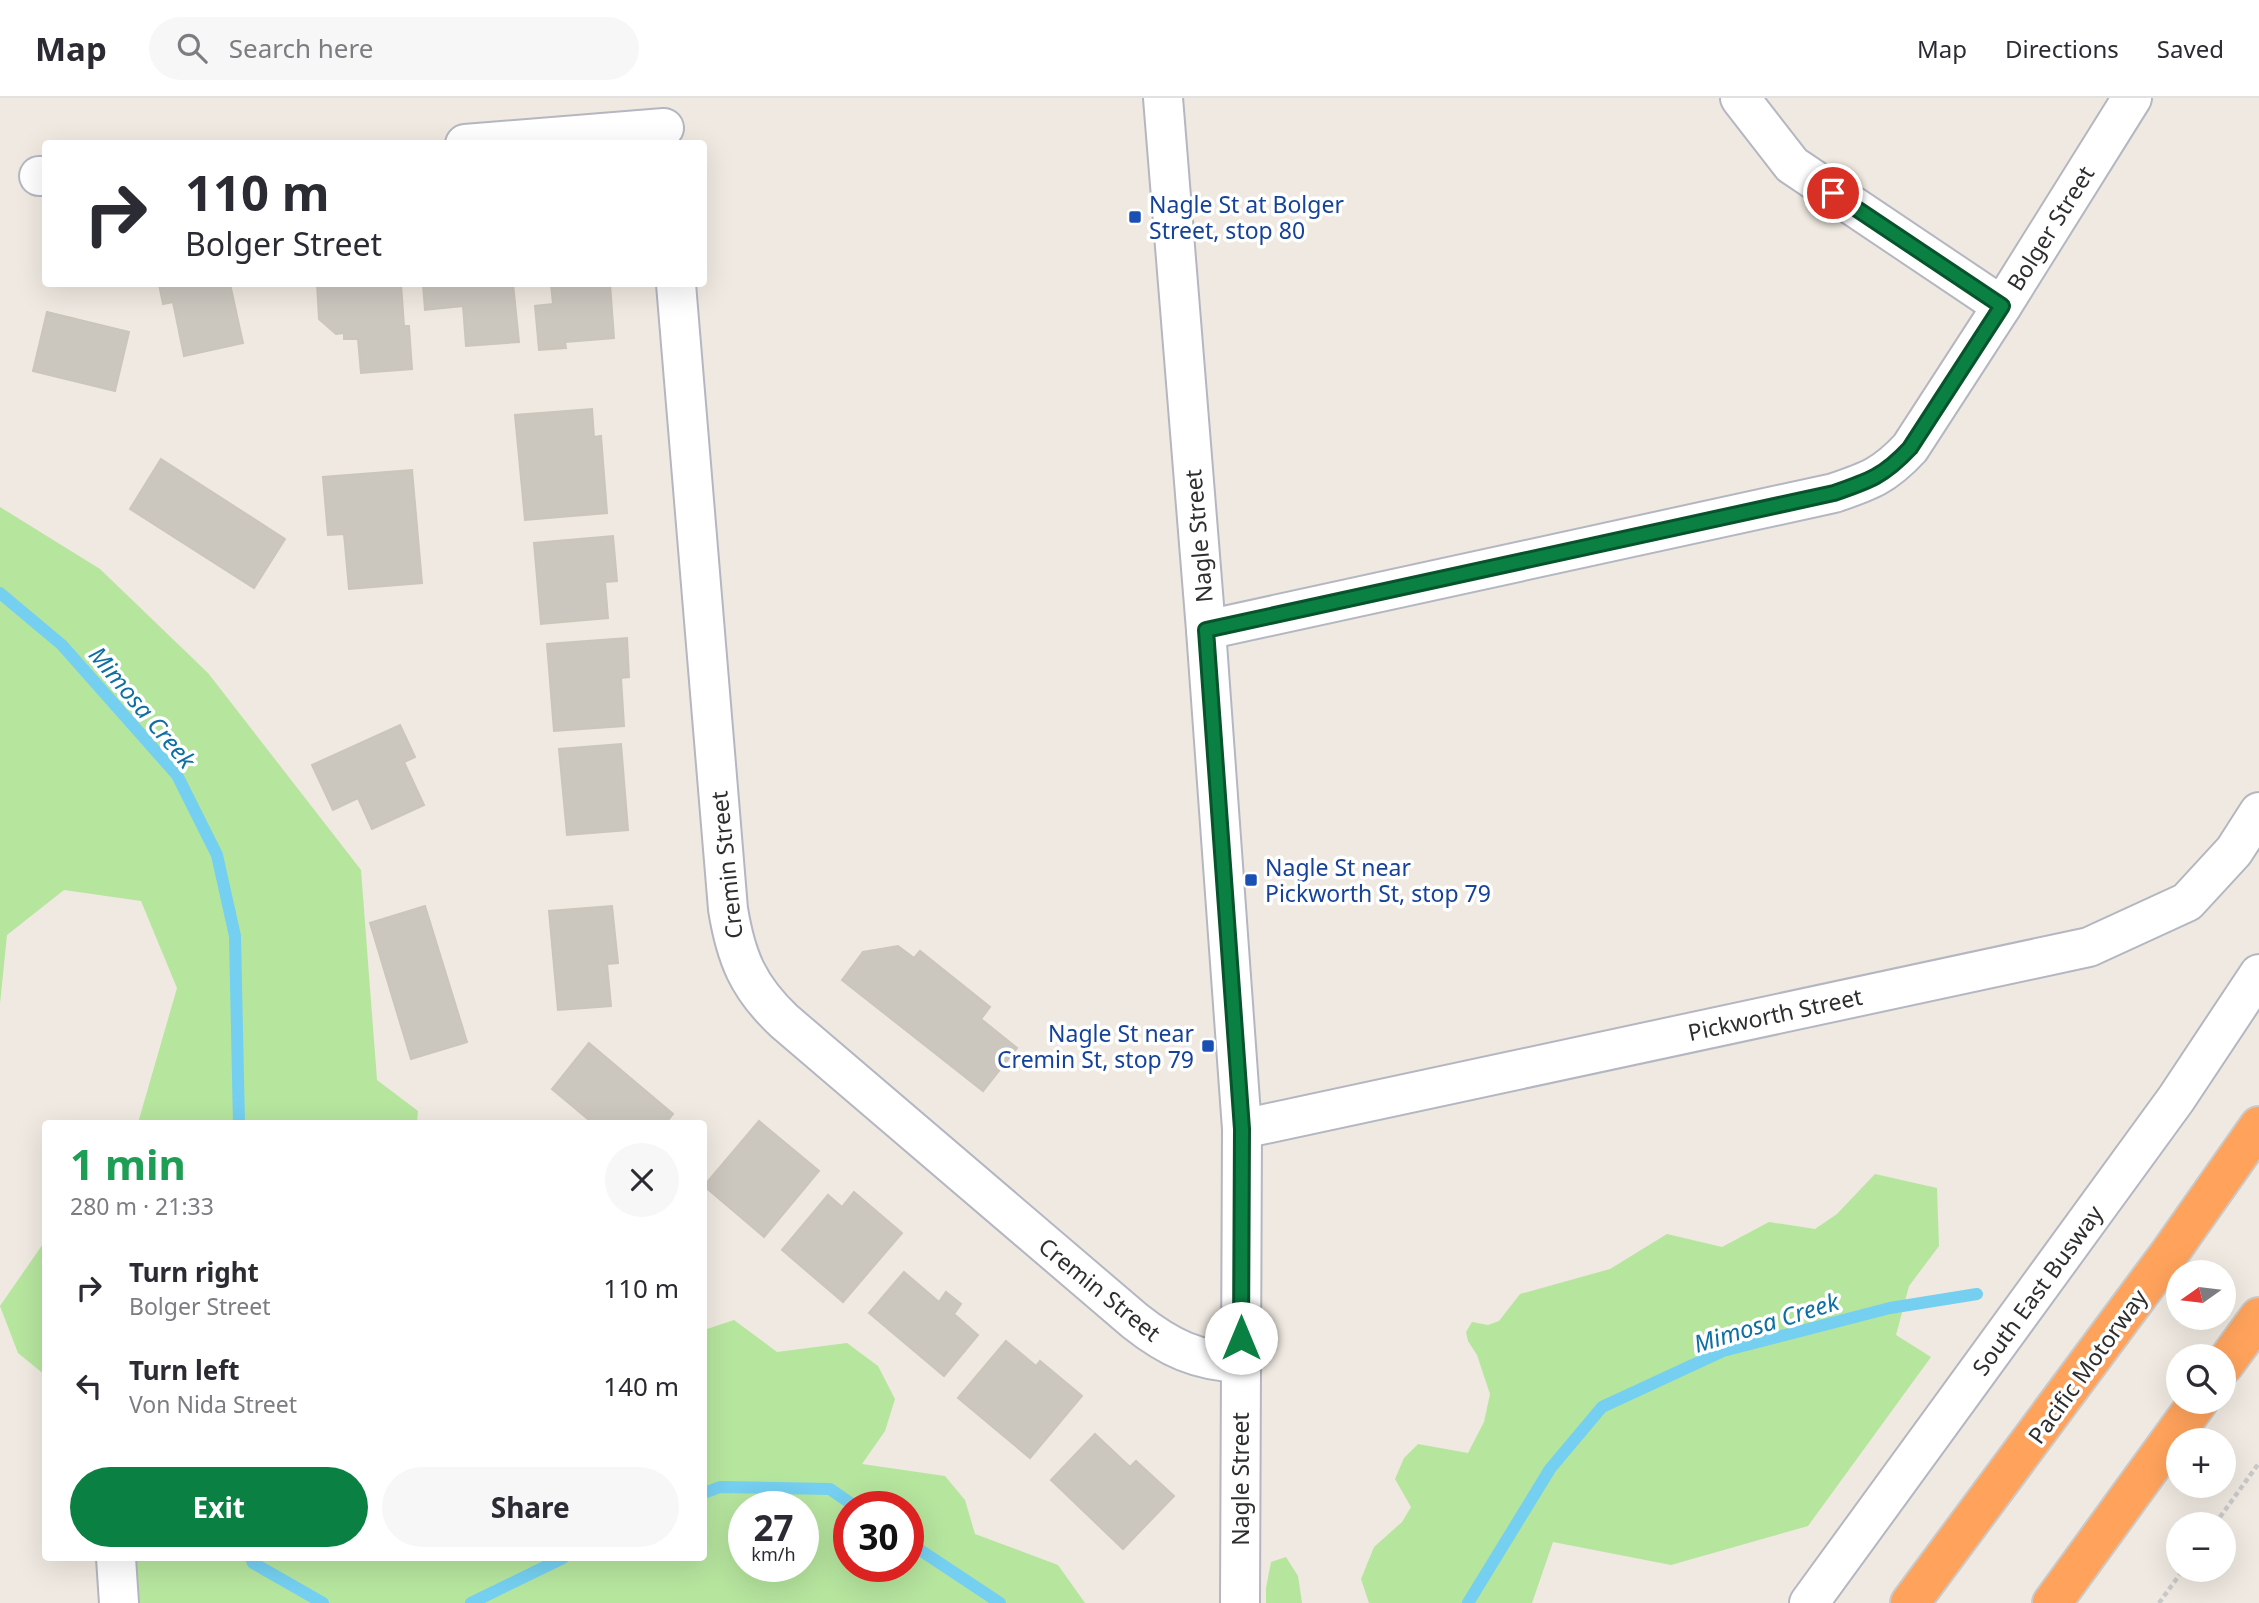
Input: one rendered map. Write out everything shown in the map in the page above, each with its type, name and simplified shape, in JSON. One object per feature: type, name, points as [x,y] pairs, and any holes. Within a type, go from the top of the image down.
[{"type":"highway","name":"Pacific Motorway","points":[[1910,1603],[2169,1254],[2259,1126]]},
{"type":"highway","points":[[2236,1349],[2259,1317]]},
{"type":"highway","points":[[2052,1603],[2189,1414]]},
{"type":"street","name":"Nagle Street","points":[[1163,98],[1206,630],[1242,1129],[1240,1603]]},
{"type":"street","points":[[1740,98],[1792,165],[2002,306]]},
{"type":"street","name":"Bolger Street","points":[[1206,630],[1834,493],[1879,476],[1910,448],[2132,98]]},
{"type":"street","points":[[503,140],[664,123]]},
{"type":"street","name":"Cremin Street","points":[[676,287],[728,909],[737,955],[746,975],[757,993],[784,1021],[1158,1339],[1202,1359],[1241,1363]]},
{"type":"street","name":"Pickworth Street","points":[[1242,1129],[2090,947],[2187,902],[2234,851],[2259,812]]},
{"type":"street","name":"South East Busway","points":[[1809,1603],[2176,1099],[2259,974]]},
{"type":"street","points":[[116,1561],[119,1603]]},
{"type":"path","points":[[2224,1512],[2259,1463]]},
{"type":"path","points":[[2159,1603],[2174,1582]]},
{"type":"green space","points":[[0,507],[100,569],[208,673],[361,870],[377,1080],[418,1111],[417,1120],[139,1120],[177,988],[141,901],[64,890],[7,935],[0,1004]]},
{"type":"green space","points":[[1875,1174],[1937,1188],[1939,1246],[1909,1286],[1896,1335],[1931,1357],[1808,1526],[1671,1565],[1553,1542],[1532,1603],[1369,1603],[1361,1579],[1374,1547],[1402,1522],[1411,1507],[1395,1479],[1404,1458],[1418,1444],[1468,1453],[1484,1422],[1490,1394],[1477,1355],[1468,1341],[1466,1332],[1472,1322],[1488,1325],[1499,1321],[1520,1294],[1610,1269],[1667,1234],[1722,1247],[1769,1222],[1815,1229],[1837,1214]]},
{"type":"green space","points":[[42,1245],[42,1373],[18,1353],[0,1306]]},
{"type":"green space","points":[[734,1320],[777,1352],[847,1343],[878,1366],[895,1399],[885,1431],[862,1464],[945,1476],[965,1500],[975,1534],[1058,1565],[1085,1603],[136,1603],[130,1578],[136,1561],[707,1561],[707,1329]]},
{"type":"green space","points":[[1286,1557],[1298,1576],[1302,1603],[1266,1603],[1271,1562]]},
{"type":"building","points":[[160,287],[231,287],[243,343],[184,356],[173,302],[163,304]]},
{"type":"building","points":[[317,287],[401,287],[404,326],[409,326],[412,369],[361,373],[358,339],[344,339],[344,333],[336,334],[319,319]]},
{"type":"building","points":[[423,287],[513,287],[519,342],[466,346],[463,306],[425,310]]},
{"type":"building","points":[[551,287],[610,287],[614,338],[565,342],[566,348],[539,350],[535,306],[553,304]]},
{"type":"building","points":[[47,312],[129,332],[115,391],[33,371]]},
{"type":"building","points":[[592,409],[594,437],[601,436],[607,513],[525,520],[515,415]]},
{"type":"building","points":[[161,459],[285,539],[254,588],[130,509]]},
{"type":"building","points":[[412,470],[422,583],[349,589],[344,534],[328,535],[323,477]]},
{"type":"building","points":[[613,536],[617,581],[605,582],[608,618],[541,624],[534,543]]},
{"type":"building","points":[[627,638],[629,677],[621,678],[624,726],[554,731],[547,644]]},
{"type":"building","points":[[400,725],[415,757],[404,762],[424,805],[372,829],[358,798],[333,810],[312,765]]},
{"type":"building","points":[[621,744],[628,830],[567,835],[559,749]]},
{"type":"building","points":[[425,906],[467,1042],[411,1059],[370,923]]},
{"type":"building","points":[[612,906],[618,963],[607,964],[611,1006],[558,1010],[549,911]]},
{"type":"building","points":[[898,946],[914,958],[920,951],[990,1007],[981,1019],[1017,1048],[983,1091],[842,980],[863,952]]},
{"type":"building","points":[[589,1043],[673,1114],[668,1120],[589,1120],[552,1089]]},
{"type":"building","points":[[759,1121],[819,1171],[764,1237],[707,1189],[707,1182]]},
{"type":"building","points":[[854,1192],[902,1233],[843,1302],[782,1250],[828,1195],[842,1207]]},
{"type":"building","points":[[904,1272],[939,1302],[946,1292],[961,1304],[954,1314],[978,1335],[944,1376],[869,1313]]},
{"type":"building","points":[[1006,1341],[1036,1366],[1040,1361],[1082,1396],[1030,1458],[958,1398]]},
{"type":"building","points":[[1095,1434],[1130,1467],[1136,1461],[1174,1496],[1123,1549],[1051,1480]]},
{"type":"waterway","name":"Mimosa Creek","points":[[0,593],[62,645],[177,775],[217,855],[235,936],[239,1120]]},
{"type":"waterway","name":"Mimosa Creek","points":[[1468,1603],[1550,1469],[1602,1407],[1723,1351],[1890,1308],[1977,1294]]},
{"type":"waterway","name":"Mimosa Creek","points":[[707,1492],[720,1487],[833,1491]]},
{"type":"waterway","name":"Mimosa Creek","points":[[924,1553],[1000,1603]]},
{"type":"waterway","name":"Mimosa Creek","points":[[252,1561],[323,1603]]},
{"type":"waterway","name":"Mimosa Creek","points":[[471,1603],[557,1561]]},
{"type":"place","name":"Nagle St at Bolger Street, stop 80","points":[[1135,217]]},
{"type":"place","name":"Nagle St near Pickworth St, stop 79","points":[[1251,880]]},
{"type":"place","name":"Nagle St near Cremin St, stop 79","points":[[1208,1046]]},
{"type":"route","points":[[1241,1338],[1242,1129],[1206,630],[1834,493],[1879,476],[1910,448],[2002,306],[1833,193]]}]
